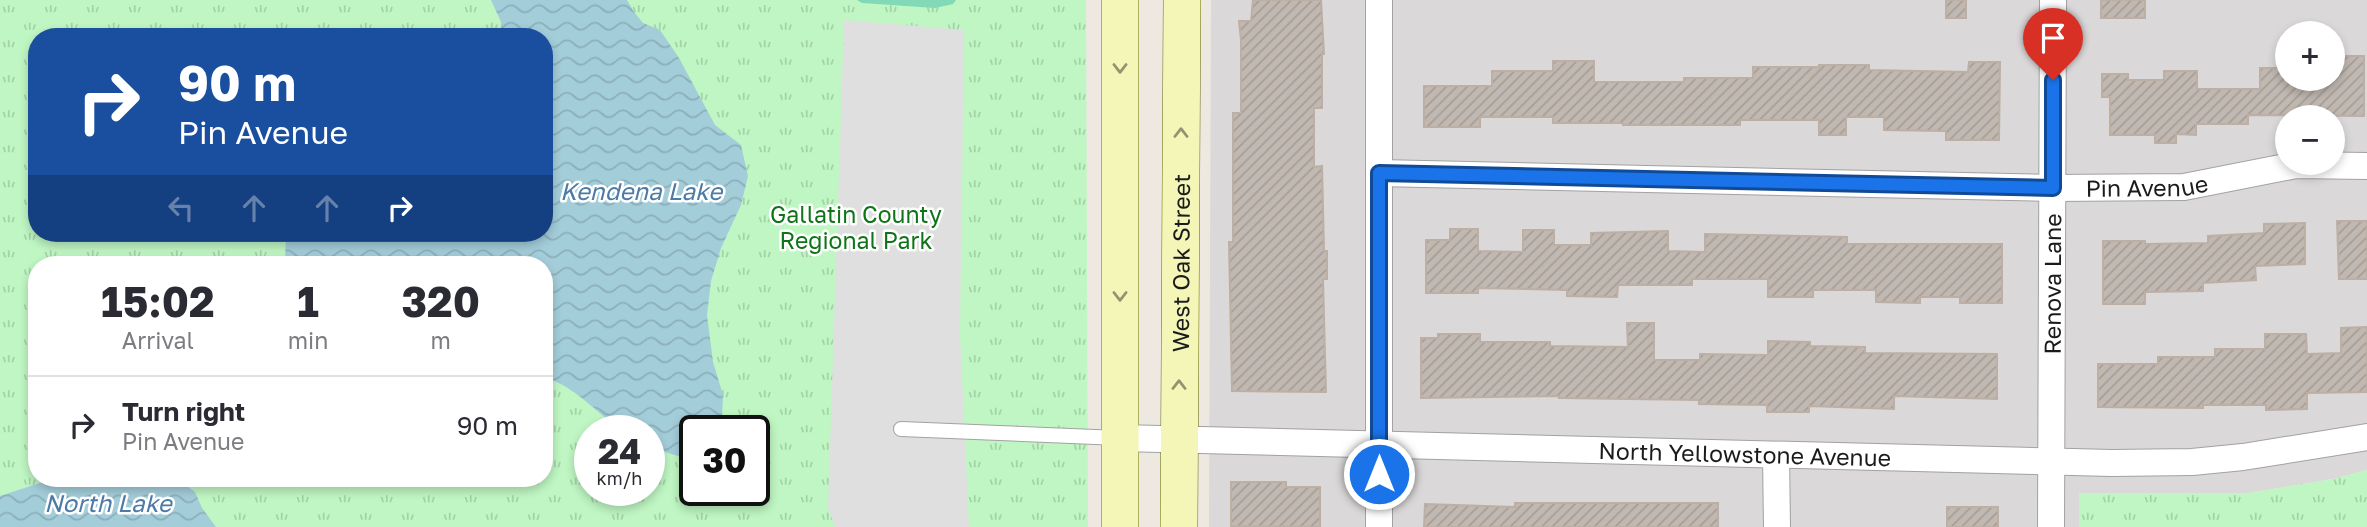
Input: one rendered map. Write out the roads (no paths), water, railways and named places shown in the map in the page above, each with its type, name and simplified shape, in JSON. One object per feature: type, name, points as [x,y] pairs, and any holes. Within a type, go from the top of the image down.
[{"type":"main road","points":[[1120,0],[1120,527]]},
{"type":"main road","name":"West Oak Street","points":[[1179,527],[1182,0]]},
{"type":"street","points":[[1379,0],[1379,527]]},
{"type":"street","name":"Renova Lane","points":[[2051,527],[2053,0]]},
{"type":"street","name":"Pin Avenue","points":[[1379,173],[2053,188],[2184,187],[2296,164],[2367,166]]},
{"type":"street","name":"North Yellowstone Avenue","points":[[1120,439],[2052,462],[2192,462],[2242,457],[2367,437]]},
{"type":"street","points":[[1776,455],[1777,527]]},
{"type":"lane","points":[[901,429],[1120,439]]},
{"type":"water","name":"Kendena Lake","points":[[491,0],[627,0],[643,23],[660,30],[679,58],[715,125],[741,145],[748,176],[741,205],[721,248],[711,281],[707,315],[713,362],[723,395],[722,415],[679,415],[679,456],[665,452],[665,415],[603,415],[575,393],[553,380],[553,256],[285,256],[286,242],[553,242],[553,28],[501,28]]},
{"type":"water","name":"North Lake","points":[[28,487],[188,487],[195,492],[202,508],[216,527],[0,527],[0,496]]},
{"type":"park label","name":"Gallatin County Regional Park","points":[[856,227]]}]
